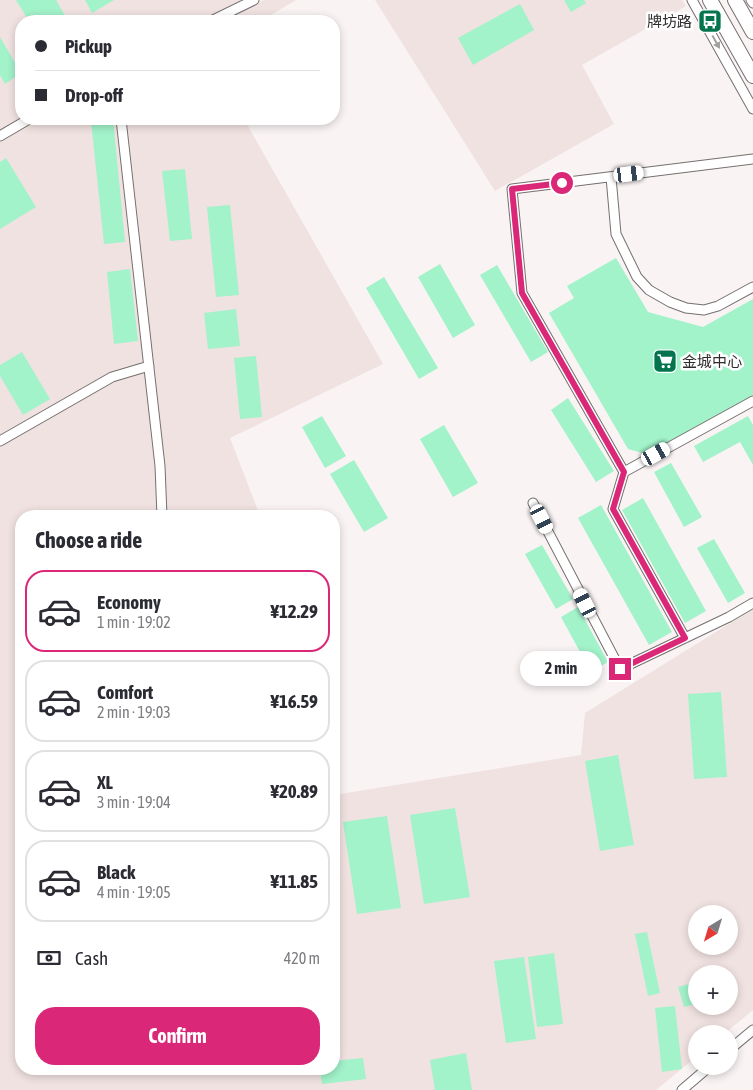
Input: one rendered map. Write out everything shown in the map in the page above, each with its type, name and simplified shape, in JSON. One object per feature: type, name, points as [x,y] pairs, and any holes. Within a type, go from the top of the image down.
[{"type":"main road","points":[[710,0],[753,76]]},
{"type":"main road","points":[[735,0],[753,32]]},
{"type":"street","points":[[223,15],[254,0]]},
{"type":"street","points":[[692,0],[753,109]]},
{"type":"street","points":[[0,136],[19,125]]},
{"type":"street","points":[[122,125],[160,466],[162,510]]},
{"type":"street","points":[[624,472],[522,293],[512,189],[753,159]]},
{"type":"street","points":[[611,176],[616,234],[636,277],[649,290],[670,302],[686,308],[704,310],[718,306],[753,286]]},
{"type":"street","points":[[0,441],[112,376],[149,366]]},
{"type":"street","points":[[685,638],[613,509],[624,472],[753,401]]},
{"type":"street","points":[[533,503],[620,669],[753,604]]},
{"type":"street","points":[[738,1042],[753,1030]]},
{"type":"street","points":[[682,1090],[700,1075]]},
{"type":"shaded area","points":[[0,0],[256,0],[258,3],[264,0],[296,0],[271,15],[15,15],[15,125],[247,125],[383,364],[230,438],[258,510],[15,510],[15,1075],[340,1075],[340,794],[581,755],[585,713],[753,609],[753,1010],[735,1025],[688,1025],[688,1064],[656,1090],[0,1090]]},
{"type":"shaded area","points":[[375,0],[682,0],[686,6],[582,65],[614,124],[495,191]]},
{"type":"building","points":[[16,0],[56,0],[65,15],[25,15]]},
{"type":"building","points":[[85,0],[114,0],[92,13]]},
{"type":"building","points":[[564,0],[584,0],[586,3],[571,12]]},
{"type":"building","points":[[520,4],[534,30],[473,65],[458,38]]},
{"type":"building","points":[[0,37],[15,63],[15,77],[5,84],[0,75]]},
{"type":"building","points":[[91,125],[114,125],[125,242],[104,244]]},
{"type":"building","points":[[6,158],[36,207],[0,229],[0,162]]},
{"type":"building","points":[[185,169],[192,239],[170,241],[162,171]]},
{"type":"building","points":[[230,205],[239,295],[216,297],[207,207]]},
{"type":"building","name":"金城中心","points":[[616,258],[648,312],[703,327],[753,299],[753,395],[646,454],[628,449],[549,313],[574,298],[567,286]]},
{"type":"building","points":[[440,264],[475,325],[453,338],[418,277]]},
{"type":"building","points":[[497,265],[548,352],[531,362],[480,275]]},
{"type":"building","points":[[130,269],[138,341],[114,344],[107,272]]},
{"type":"building","points":[[384,277],[438,368],[419,379],[366,288]]},
{"type":"building","points":[[236,309],[240,346],[208,349],[204,313]]},
{"type":"building","points":[[22,352],[50,399],[23,415],[0,376],[0,365]]},
{"type":"building","points":[[256,356],[262,417],[240,419],[234,358]]},
{"type":"building","points":[[568,398],[614,471],[596,482],[551,410]]},
{"type":"building","points":[[322,416],[346,456],[325,468],[302,427]]},
{"type":"building","points":[[748,416],[753,425],[753,465],[740,442],[703,462],[694,446]]},
{"type":"building","points":[[444,425],[478,483],[453,497],[420,439]]},
{"type":"building","points":[[354,460],[388,518],[364,532],[330,474]]},
{"type":"building","points":[[671,463],[702,517],[684,527],[654,472]]},
{"type":"building","points":[[643,498],[706,611],[685,623],[622,510]]},
{"type":"building","points":[[601,505],[672,632],[649,645],[578,518]]},
{"type":"building","points":[[714,539],[745,593],[728,603],[697,548]]},
{"type":"building","points":[[542,545],[573,599],[556,609],[525,554]]},
{"type":"building","points":[[578,607],[608,662],[591,672],[561,617]]},
{"type":"building","points":[[721,692],[727,777],[694,779],[688,694]]},
{"type":"building","points":[[618,755],[634,845],[600,851],[585,761]]},
{"type":"building","points":[[455,808],[470,897],[424,904],[410,815]]},
{"type":"building","points":[[387,816],[401,908],[357,914],[343,822]]},
{"type":"building","points":[[647,932],[660,993],[648,996],[635,934]]},
{"type":"building","points":[[554,953],[563,1024],[537,1027],[528,957]]},
{"type":"building","points":[[524,957],[536,1039],[506,1043],[494,961]]},
{"type":"building","points":[[688,984],[688,1006],[684,1007],[678,987]]},
{"type":"building","points":[[675,1006],[682,1069],[662,1072],[655,1008]]},
{"type":"building","points":[[466,1053],[472,1090],[435,1090],[430,1060]]},
{"type":"building","points":[[363,1058],[366,1079],[322,1084],[321,1075],[340,1075],[340,1060]]},
{"type":"place","name":"牌坊路","points":[[710,21]]},
{"type":"place","name":"金城中心","points":[[665,361]]},
{"type":"route","points":[[562,183],[512,189],[522,293],[624,472],[613,509],[685,638],[620,669]]}]
